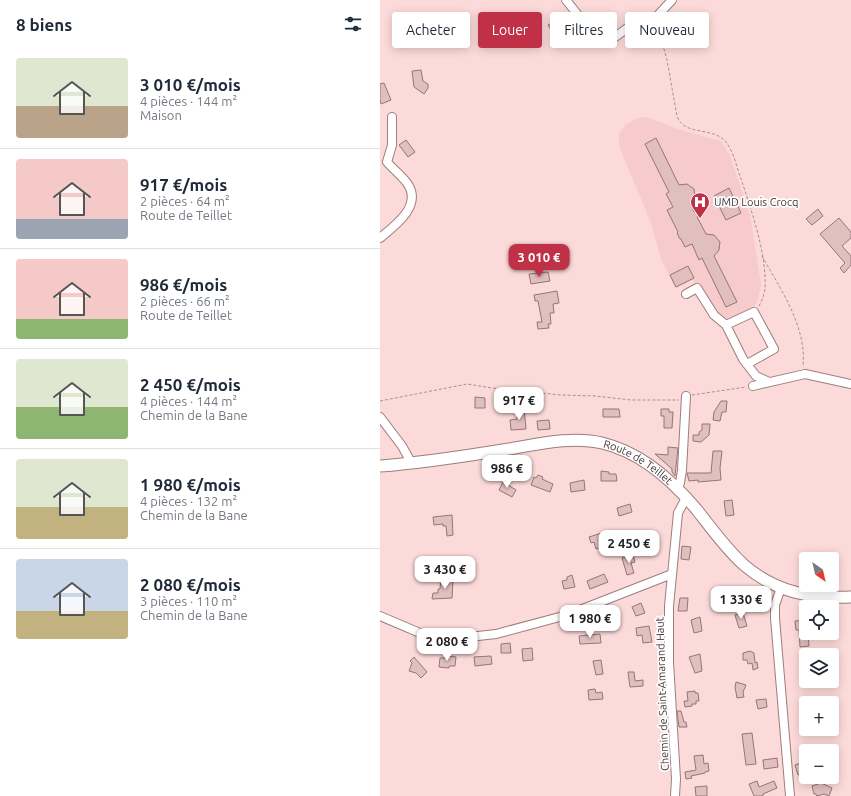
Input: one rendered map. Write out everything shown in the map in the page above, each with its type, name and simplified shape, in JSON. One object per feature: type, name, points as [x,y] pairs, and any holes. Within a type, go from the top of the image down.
[{"type":"main road","name":"Route de Teillet","points":[[380,466],[412,464],[553,442],[582,440],[602,443],[625,451],[657,469],[678,488],[730,551],[745,566],[762,578],[782,588],[809,596],[827,598],[851,597]]},
{"type":"street","points":[[566,0],[602,43],[607,43],[625,30]]},
{"type":"street","points":[[661,12],[672,0]]},
{"type":"street","points":[[380,238],[396,225],[412,204],[411,191],[407,183],[387,162],[392,145],[392,117]]},
{"type":"street","points":[[686,294],[697,288],[714,315],[726,325],[747,364],[756,376],[769,382]]},
{"type":"street","points":[[726,325],[754,312],[774,349],[747,364]]},
{"type":"street","points":[[753,386],[802,375],[812,375],[851,384]]},
{"type":"street","points":[[678,488],[682,470],[686,398]]},
{"type":"street","points":[[380,417],[402,446],[412,464]]},
{"type":"street","name":"Chemin de Saint-Amarand Haut","points":[[675,796],[676,779],[669,648],[669,606],[678,513],[686,498]]},
{"type":"street","points":[[380,616],[427,636],[460,638],[496,634],[566,615],[672,574]]},
{"type":"street","points":[[782,588],[775,604],[775,618],[790,796]]},
{"type":"path","points":[[663,48],[679,122],[688,128],[720,137],[728,145],[735,161],[750,207],[762,256],[765,289],[761,302],[754,312]]},
{"type":"path","points":[[762,256],[789,305],[799,328],[803,346],[804,361],[802,375]]},
{"type":"path","points":[[380,401],[467,384],[561,395],[595,396],[631,400],[686,398],[753,386]]},
{"type":"shaded area","name":"UMD Louis Crocq","points":[[647,117],[681,130],[721,141],[730,156],[750,215],[761,284],[758,301],[749,313],[725,323],[708,309],[693,280],[675,288],[660,256],[651,223],[619,146],[619,134],[626,124],[638,118]]},
{"type":"building","points":[[421,70],[423,81],[428,84],[428,88],[424,94],[414,87],[412,71]]},
{"type":"building","points":[[384,83],[391,100],[381,104],[380,84]]},
{"type":"building","points":[[656,138],[679,185],[687,184],[694,189],[695,197],[691,204],[694,212],[697,211],[699,216],[697,217],[706,234],[714,235],[720,242],[719,250],[714,256],[737,302],[726,307],[702,258],[699,260],[692,244],[685,247],[667,210],[673,207],[666,194],[669,192],[645,144]]},
{"type":"building","points":[[406,140],[415,152],[408,157],[399,145]]},
{"type":"building","points":[[729,188],[741,213],[726,220],[714,196]]},
{"type":"building","points":[[818,209],[823,216],[812,225],[806,219]]},
{"type":"building","points":[[839,218],[851,232],[851,238],[842,246],[851,256],[851,265],[844,273],[840,268],[845,263],[820,234]]},
{"type":"building","points":[[688,266],[694,278],[676,287],[670,275]]},
{"type":"building","points":[[548,272],[550,281],[531,284],[529,274]]},
{"type":"building","points":[[557,291],[559,303],[553,304],[554,313],[550,313],[551,324],[548,324],[549,328],[538,329],[537,322],[542,322],[538,301],[535,301],[534,295]]},
{"type":"building","points":[[475,397],[485,398],[485,408],[475,408]]},
{"type":"building","points":[[532,397],[532,401],[536,400],[537,407],[524,408],[525,398]]},
{"type":"building","points":[[721,401],[727,401],[726,412],[722,412],[720,421],[713,420],[714,412]]},
{"type":"building","points":[[518,408],[524,408],[526,429],[511,430],[510,420],[517,419]]},
{"type":"building","points":[[603,409],[619,409],[620,417],[603,417]]},
{"type":"building","points":[[661,409],[669,409],[669,412],[673,412],[672,428],[664,428],[664,416],[661,416]]},
{"type":"building","points":[[549,420],[550,429],[538,430],[537,421]]},
{"type":"building","points":[[702,424],[710,424],[709,435],[701,442],[693,441],[693,435],[699,435],[699,432],[702,430]]},
{"type":"building","points":[[668,447],[678,448],[675,476],[672,469],[655,454],[668,455]]},
{"type":"building","points":[[713,451],[722,451],[720,468],[721,480],[698,482],[698,480],[689,481],[687,473],[711,473]]},
{"type":"building","points":[[601,471],[609,472],[609,474],[616,474],[617,481],[601,481]]},
{"type":"building","points":[[538,475],[543,477],[542,479],[553,484],[550,492],[531,485],[534,477],[536,478]]},
{"type":"building","points":[[504,480],[509,483],[508,485],[516,490],[512,497],[499,490]]},
{"type":"building","points":[[584,480],[585,490],[571,492],[570,483]]},
{"type":"building","points":[[732,500],[734,515],[726,516],[724,501]]},
{"type":"building","points":[[630,504],[632,512],[619,516],[617,508]]},
{"type":"building","points":[[452,515],[453,535],[447,536],[446,526],[443,526],[443,524],[434,525],[433,517]]},
{"type":"building","points":[[602,533],[604,546],[596,549],[594,542],[591,543],[589,537]]},
{"type":"building","points":[[682,546],[691,547],[689,560],[681,559]]},
{"type":"building","points":[[633,555],[635,562],[631,563],[634,573],[627,575],[622,558]]},
{"type":"building","points":[[604,574],[608,582],[590,589],[587,581]]},
{"type":"building","points":[[572,575],[575,587],[564,589],[562,581],[567,580],[567,577]]},
{"type":"building","points":[[441,579],[453,580],[452,598],[432,599],[433,593],[438,593],[438,589],[440,589]]},
{"type":"building","points":[[680,598],[688,598],[687,611],[678,611]]},
{"type":"building","points":[[641,603],[645,613],[636,616],[632,607]]},
{"type":"building","points":[[743,613],[747,626],[739,628],[735,615]]},
{"type":"building","points":[[700,617],[702,631],[694,633],[691,620]]},
{"type":"building","points":[[795,621],[799,621],[799,630],[796,630]]},
{"type":"building","points":[[649,626],[652,642],[643,643],[642,635],[637,636],[636,628]]},
{"type":"building","points":[[600,634],[601,643],[580,644],[579,636]]},
{"type":"building","points":[[800,640],[809,640],[809,646],[800,647]]},
{"type":"building","points":[[510,643],[511,653],[501,653],[501,644]]},
{"type":"building","points":[[532,648],[533,660],[523,661],[522,649]]},
{"type":"building","points":[[750,651],[754,653],[755,663],[757,662],[758,668],[753,670],[752,663],[748,664],[747,660],[743,660],[743,653]]},
{"type":"building","points":[[700,654],[702,671],[695,673],[689,657]]},
{"type":"building","points":[[445,656],[456,657],[455,666],[449,666],[449,668],[439,667],[440,658],[445,658]]},
{"type":"building","points":[[491,656],[492,664],[475,666],[474,657]]},
{"type":"building","points":[[414,657],[427,672],[421,678],[416,673],[409,671],[412,663],[410,661]]},
{"type":"building","points":[[601,660],[603,674],[596,675],[593,661]]},
{"type":"building","points":[[628,672],[634,672],[635,681],[643,680],[643,686],[630,687]]},
{"type":"building","points":[[736,682],[746,685],[743,692],[744,697],[737,698],[735,687]]},
{"type":"building","points":[[595,689],[596,693],[602,692],[603,699],[589,700],[588,690]]},
{"type":"building","points":[[695,691],[695,693],[698,693],[699,701],[696,701],[696,704],[692,704],[692,706],[685,707],[684,701],[688,701],[687,692]]},
{"type":"building","points":[[766,699],[767,707],[758,709],[756,700]]},
{"type":"building","points":[[677,711],[681,711],[687,727],[679,727]]},
{"type":"building","points":[[752,733],[756,764],[746,765],[742,734]]},
{"type":"building","points":[[703,755],[704,764],[708,763],[709,771],[686,779],[685,772],[696,770],[694,756]]},
{"type":"building","points":[[777,758],[778,767],[764,769],[763,760]]},
{"type":"building","points":[[799,764],[798,775],[795,765]]},
{"type":"building","points":[[757,781],[759,787],[774,781],[777,788],[763,794],[763,796],[754,796],[749,784]]},
{"type":"building","points":[[823,784],[832,788],[829,796],[824,794],[817,796],[814,794],[812,786]]},
{"type":"building","points":[[707,786],[707,796],[696,796],[695,787]]},
{"type":"place","name":"UMD Louis Crocq","points":[[700,219]]}]
